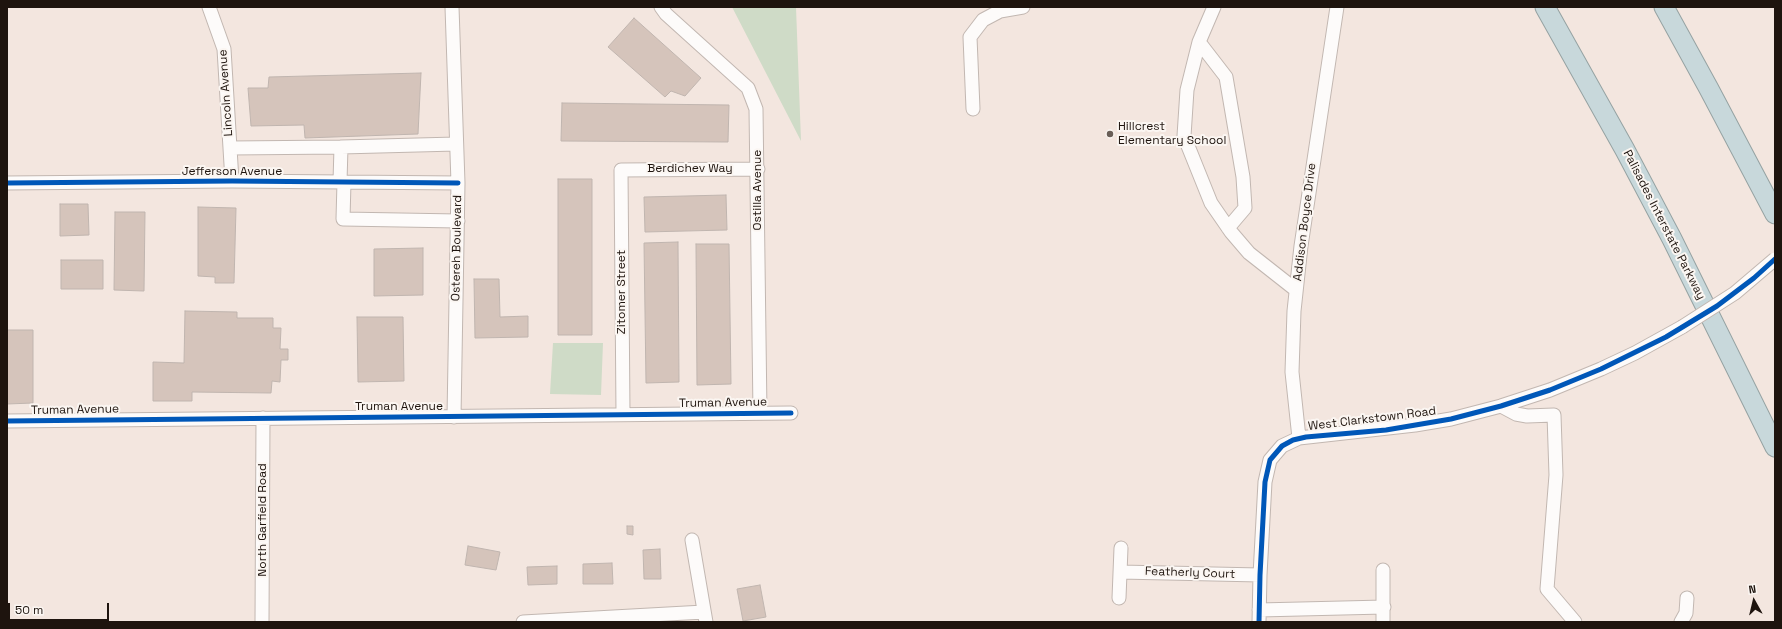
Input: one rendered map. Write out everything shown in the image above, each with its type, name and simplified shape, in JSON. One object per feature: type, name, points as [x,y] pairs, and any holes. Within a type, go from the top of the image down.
[{"type":"highway","name":"Palisades Interstate Parkway","points":[[1545,7],[1625,150],[1672,239],[1775,447]]},
{"type":"highway","points":[[1664,7],[1775,214]]},
{"type":"street","name":"Lincoln Avenue","points":[[210,7],[224,49],[232,181]]},
{"type":"street","name":"Ostereh Boulevard","points":[[452,7],[458,183],[454,417]]},
{"type":"street","name":"Ostilla Avenue","points":[[661,7],[666,14],[748,88],[756,109],[758,169],[760,413]]},
{"type":"street","points":[[973,109],[970,37],[983,20],[1000,11],[1023,7]]},
{"type":"street","points":[[1214,7],[1199,42],[1187,90],[1184,136],[1211,203],[1228,228],[1249,253],[1296,290]]},
{"type":"street","name":"Addison Boyce Drive","points":[[1299,438],[1292,372],[1296,290],[1310,182],[1337,7]]},
{"type":"street","points":[[1199,42],[1226,78],[1243,177],[1245,208],[1228,228]]},
{"type":"street","points":[[230,148],[456,144]]},
{"type":"street","points":[[341,147],[344,220],[458,221]]},
{"type":"street","name":"Berdichev Way","points":[[621,170],[758,169]]},
{"type":"street","name":"Zitomer Street","points":[[621,170],[623,414]]},
{"type":"street","name":"Jefferson Avenue","points":[[7,183],[232,181],[458,183]]},
{"type":"street","name":"West Clarkstown Road","points":[[1259,616],[1264,492],[1268,466],[1282,446],[1299,438],[1400,428],[1451,419],[1501,406],[1550,390],[1595,372],[1635,353],[1682,327],[1729,297],[1775,259]]},
{"type":"street","points":[[1501,406],[1516,414],[1527,416],[1554,415],[1556,475],[1547,589],[1575,622]]},
{"type":"street","name":"Truman Avenue","points":[[7,421],[790,413]]},
{"type":"street","name":"North Garfield Road","points":[[262,622],[263,418]]},
{"type":"street","points":[[523,622],[705,617],[692,540]]},
{"type":"street","points":[[1119,598],[1121,548]]},
{"type":"street","points":[[1383,570],[1383,622]]},
{"type":"street","name":"Featherly Court","points":[[1120,572],[1260,575]]},
{"type":"street","points":[[1681,622],[1686,613],[1686,598]]},
{"type":"street","points":[[1259,616],[1384,607]]},
{"type":"green space","points":[[732,7],[796,7],[801,141]]},
{"type":"green space","points":[[553,343],[603,343],[601,395],[550,394]]},
{"type":"building","points":[[634,18],[701,78],[685,96],[671,91],[665,97],[608,47]]},
{"type":"building","points":[[421,73],[418,134],[305,138],[304,125],[251,126],[248,88],[268,88],[269,77]]},
{"type":"building","points":[[562,103],[729,105],[728,142],[561,141]]},
{"type":"building","points":[[558,179],[592,179],[592,335],[558,335]]},
{"type":"building","points":[[726,195],[727,230],[645,232],[644,197]]},
{"type":"building","points":[[60,204],[88,204],[89,235],[60,236]]},
{"type":"building","points":[[198,207],[236,208],[234,283],[215,283],[215,277],[198,276]]},
{"type":"building","points":[[115,212],[145,212],[144,291],[114,290]]},
{"type":"building","points":[[678,242],[679,382],[646,383],[644,243]]},
{"type":"building","points":[[696,244],[729,244],[731,384],[697,385]]},
{"type":"building","points":[[423,248],[423,295],[374,296],[374,249]]},
{"type":"building","points":[[61,260],[103,260],[103,289],[61,289]]},
{"type":"building","points":[[474,279],[499,279],[500,317],[528,316],[528,337],[475,338]]},
{"type":"building","points":[[185,311],[237,312],[237,318],[273,318],[273,328],[281,328],[280,349],[288,349],[288,360],[281,360],[280,382],[272,381],[271,393],[192,392],[192,401],[153,401],[153,362],[184,363]]},
{"type":"building","points":[[357,317],[403,317],[404,381],[358,382]]},
{"type":"building","points":[[7,330],[33,330],[33,403],[7,404]]},
{"type":"building","points":[[627,526],[633,526],[633,535],[627,534]]},
{"type":"building","points":[[468,546],[500,552],[496,570],[465,565]]},
{"type":"building","points":[[660,549],[661,579],[644,579],[643,550]]},
{"type":"building","points":[[612,563],[613,584],[583,584],[583,564]]},
{"type":"building","points":[[557,566],[557,584],[528,585],[527,567]]},
{"type":"building","points":[[760,585],[766,617],[743,621],[737,589]]},
{"type":"cycle path","points":[[7,183],[232,181],[458,183]]},
{"type":"cycle path","points":[[1259,622],[1265,482],[1270,460],[1282,446],[1293,440],[1306,437],[1386,430],[1451,419],[1501,406],[1550,390],[1601,369],[1666,337],[1717,306],[1754,278],[1775,259]]},
{"type":"cycle path","points":[[7,421],[791,413]]},
{"type":"place","name":"Hillcrest Elementary School","points":[[1110,134]]}]
